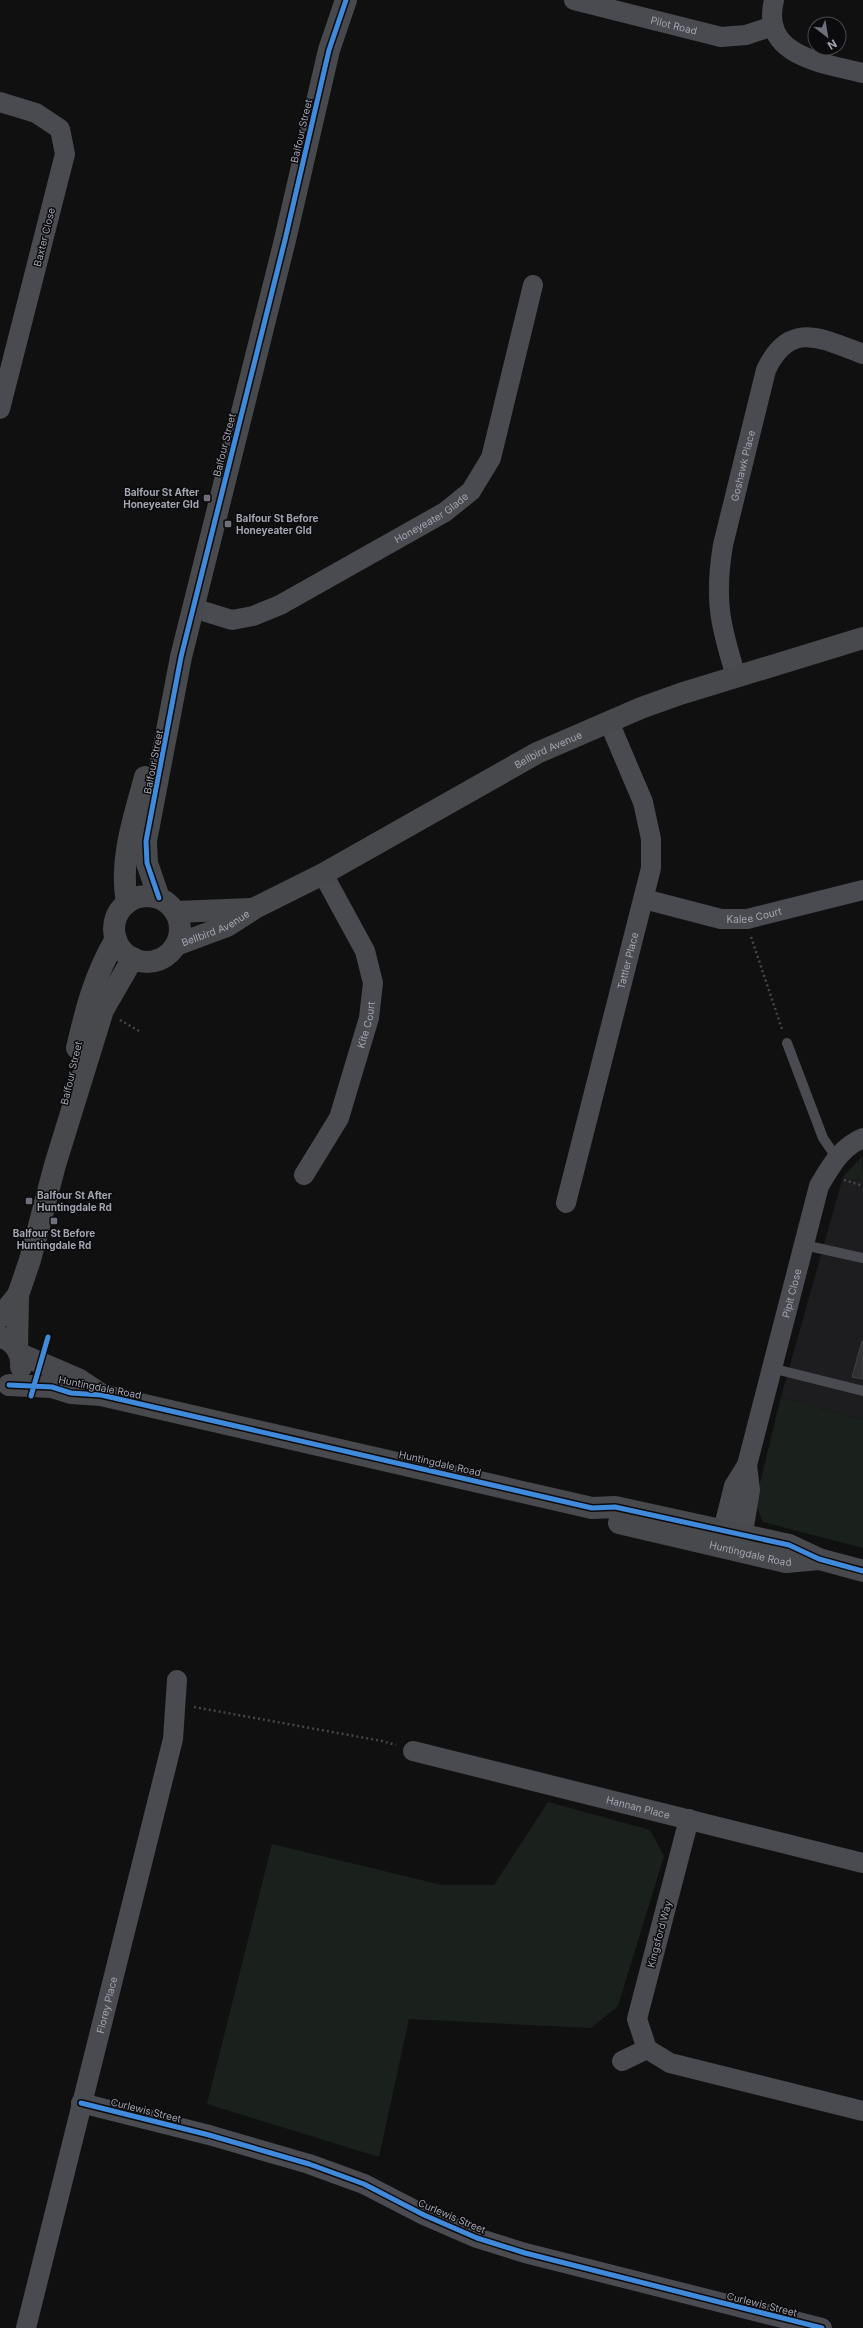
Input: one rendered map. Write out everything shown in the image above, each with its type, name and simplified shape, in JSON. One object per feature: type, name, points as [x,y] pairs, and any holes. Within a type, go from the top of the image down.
[{"type":"street","name":"Balfour Street","points":[[328,50],[330,0]]},
{"type":"street","name":"Balfour Street","points":[[159,898],[147,863],[146,841],[182,657],[285,240],[328,50],[346,0]]},
{"type":"street","name":"Pilot Road","points":[[574,0],[721,37],[746,35],[773,26]]},
{"type":"street","points":[[774,0],[771,12],[773,26],[779,38],[797,54],[863,73]]},
{"type":"street","name":"Baxter Close","points":[[0,102],[36,113],[60,130],[65,154],[0,410]]},
{"type":"street","name":"Honeyeater Glade","points":[[193,608],[232,620],[253,616],[280,606],[445,512],[471,491],[491,458],[533,285]]},
{"type":"street","name":"Goshawk Place","points":[[736,676],[719,614],[719,570],[723,545],[766,370],[774,353],[788,341],[804,337],[824,338],[863,354]]},
{"type":"street","name":"Bellbird Avenue","points":[[176,945],[227,926],[255,908],[323,874],[505,770],[609,722],[680,694],[863,638]]},
{"type":"street","name":"Balfour Street","points":[[127,903],[124,889],[126,850],[159,717],[182,657]]},
{"type":"street","name":"Tattler Place","points":[[566,1203],[651,868],[651,839],[643,802],[609,722]]},
{"type":"street","name":"Kite Court","points":[[304,1175],[339,1118],[369,1018],[373,983],[365,951],[323,874]]},
{"type":"street","name":"Kalee Court","points":[[644,899],[722,919],[747,919],[863,890]]},
{"type":"street","points":[[148,896],[159,898],[168,903],[176,912],[180,929],[176,945],[161,958],[142,961],[133,958],[126,954],[116,939],[115,919],[127,903],[137,897],[148,896]]},
{"type":"street","name":"Bellbird Avenue","points":[[176,912],[255,908]]},
{"type":"street","name":"Balfour Street","points":[[55,1165],[64,1100],[88,1003],[103,961],[116,939]]},
{"type":"street","name":"Balfour Street","points":[[0,1318],[18,1295],[30,1260],[55,1165],[103,1010],[133,958]]},
{"type":"street","name":"Pipit Close","points":[[721,1538],[734,1486],[747,1465],[819,1186],[836,1157],[855,1141],[863,1138]]},
{"type":"street","name":"Balfour Street","points":[[3,1390],[18,1375],[21,1361],[19,1352],[18,1295]]},
{"type":"street","name":"Huntingdale Road","points":[[0,1337],[11,1342],[19,1352],[78,1379],[101,1395]]},
{"type":"street","name":"Huntingdale Road","points":[[3,1390],[52,1387],[71,1393],[101,1395],[592,1508],[615,1507],[742,1543],[789,1545],[819,1559],[863,1571]]},
{"type":"street","name":"Pipit Close","points":[[742,1543],[750,1490],[747,1465]]},
{"type":"street","name":"Florey Place","points":[[26,2328],[173,1739],[177,1680]]},
{"type":"street","name":"Hannan Place","points":[[413,1751],[863,1863]]},
{"type":"street","name":"Kingsford Way","points":[[647,2049],[637,2019],[689,1819]]},
{"type":"street","points":[[622,2061],[647,2049],[670,2063],[863,2111]]},
{"type":"street","name":"Curlewis Street","points":[[82,2103],[209,2135],[309,2164],[364,2184],[424,2215],[477,2238],[525,2253],[822,2328]]},
{"type":"lane","points":[[787,1043],[823,1138],[836,1157]]},
{"type":"lane","points":[[804,1245],[863,1258]]},
{"type":"lane","points":[[771,1368],[863,1390]]},
{"type":"path","points":[[747,919],[748,929],[787,1043]]},
{"type":"path","points":[[175,1704],[382,1741],[413,1751]]},
{"type":"shaded area","points":[[862,1156],[863,1182],[843,1177]]},
{"type":"shaded area","points":[[843,1177],[863,1182],[863,1420],[781,1397]]},
{"type":"shaded area","points":[[781,1397],[863,1420],[863,1548],[763,1522],[755,1503]]},
{"type":"shaded area","points":[[548,1802],[650,1830],[664,1856],[618,2006],[591,2028],[409,2019],[379,2157],[207,2104],[272,1844],[442,1885],[494,1885]]},
{"type":"building","points":[[863,1341],[863,1379],[852,1377]]},
{"type":"cycle path","points":[[159,898],[147,863],[146,841],[181,657],[285,240],[329,50],[346,0]]},
{"type":"cycle path","points":[[31,1396],[48,1337]]},
{"type":"cycle path","points":[[9,1385],[52,1387],[71,1393],[101,1395],[592,1508],[615,1507],[789,1545],[819,1559],[863,1571]]},
{"type":"cycle path","points":[[81,2103],[209,2135],[309,2164],[364,2184],[424,2215],[477,2238],[525,2253],[822,2328]]},
{"type":"place","name":"Balfour St After Honeyeater Gld","points":[[207,498]]},
{"type":"place","name":"Balfour St Before Honeyeater Gld","points":[[228,524]]},
{"type":"place","name":"Balfour St After Huntingdale Rd","points":[[29,1201]]},
{"type":"place","name":"Balfour St Before Huntingdale Rd","points":[[54,1221]]}]
